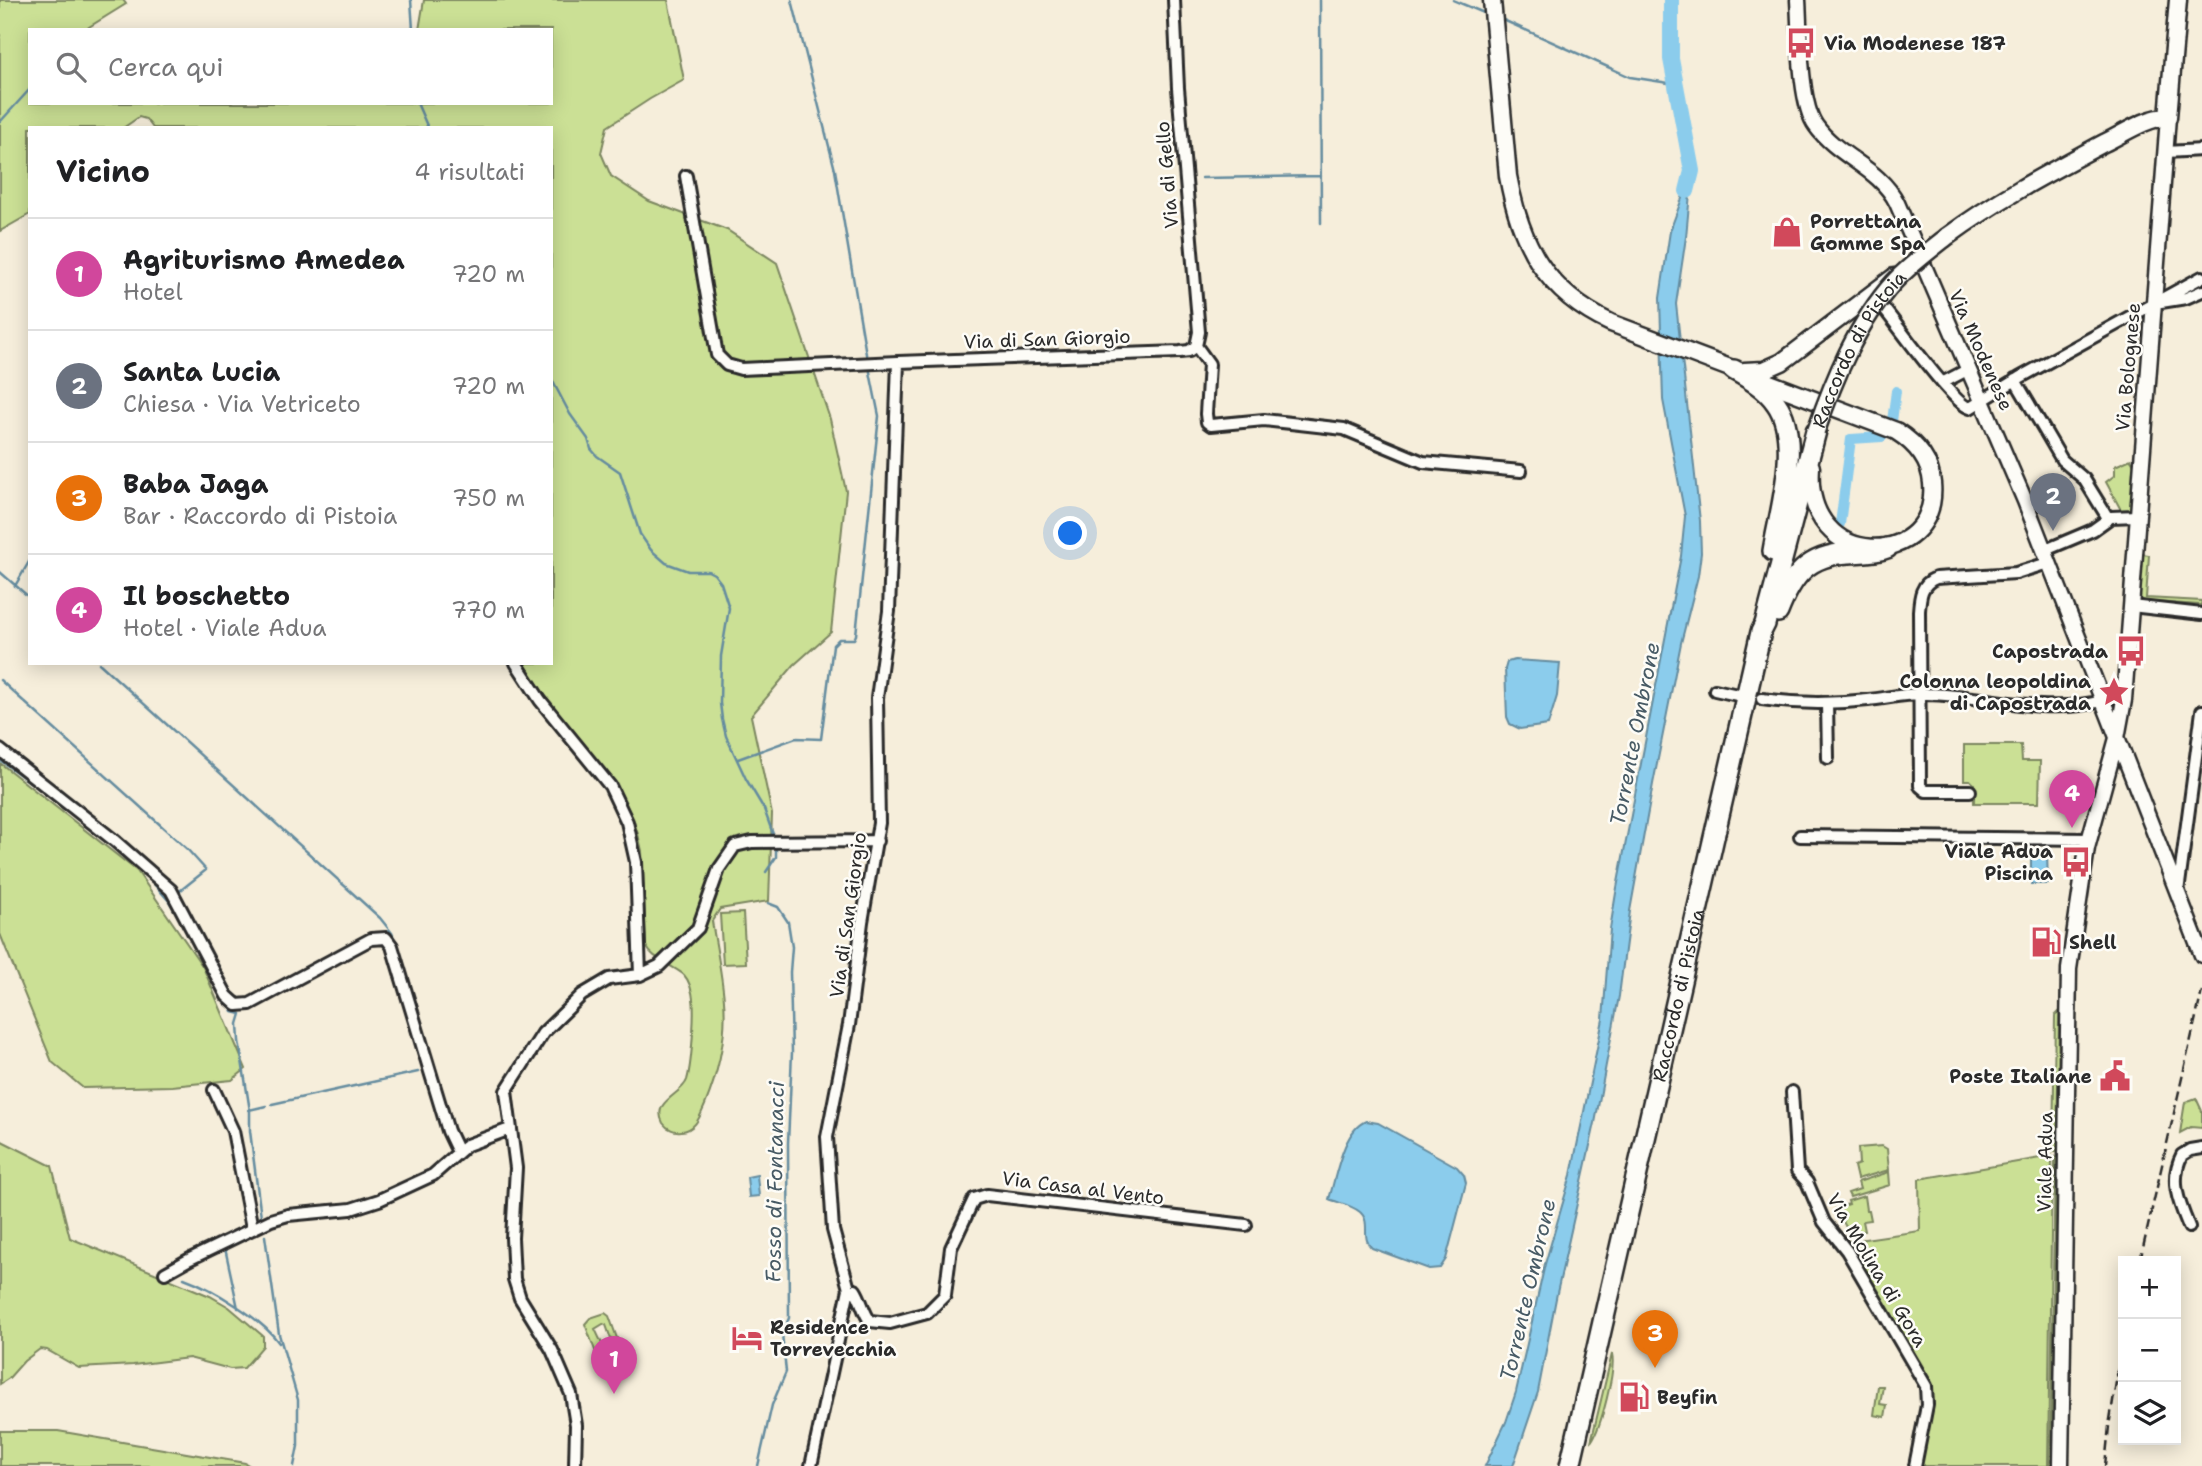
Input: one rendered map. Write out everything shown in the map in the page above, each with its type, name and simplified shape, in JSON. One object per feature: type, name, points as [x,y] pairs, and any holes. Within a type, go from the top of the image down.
[{"type":"highway","points":[[1734,370],[1756,383],[1772,397],[1782,412],[1788,434],[1767,629]]},
{"type":"highway","name":"Raccordo di Pistoia","points":[[1570,1466],[1816,430]]},
{"type":"highway","points":[[1767,629],[1791,583],[1810,563],[1833,554],[1887,548]]},
{"type":"highway","name":"Raccordo di Pistoia","points":[[1580,1466],[1767,629]]},
{"type":"main road","points":[[1492,0],[1508,176],[1518,224],[1540,265],[1562,291],[1598,317],[1896,431],[1914,444],[1925,459],[1931,475],[1930,506],[1922,525],[1903,541],[1887,548],[1860,547],[1846,542],[1822,520],[1813,501],[1811,490],[1816,430]]},
{"type":"main road","name":"Via Modenese","points":[[1798,0],[1805,95],[1810,116],[1821,132],[1877,177],[1892,193],[2046,557],[2202,955]]},
{"type":"main road","name":"Via Bolognese","points":[[2117,738],[2124,701],[2178,0]]},
{"type":"main road","name":"Raccordo di Pistoia","points":[[1816,430],[1843,365],[1865,323],[1892,285],[1913,264],[1997,201],[2155,119],[2168,117]]},
{"type":"main road","points":[[1734,370],[1751,372],[1782,362],[1913,264]]},
{"type":"main road","points":[[2102,701],[2113,704],[2124,701]]},
{"type":"main road","name":"Viale Adua","points":[[2060,1466],[2067,993],[2072,936],[2089,839],[2117,738]]},
{"type":"main road","points":[[2108,770],[2128,767]]},
{"type":"street","name":"Via di Gello","points":[[1174,0],[1178,88],[1199,332],[1196,346]]},
{"type":"street","points":[[2166,152],[2202,150]]},
{"type":"street","name":"Via di San Giorgio","points":[[686,176],[717,355],[727,365],[741,369],[1180,352],[1189,351],[1196,346]]},
{"type":"street","points":[[1885,310],[1942,383],[1965,408],[1969,408],[2202,277]]},
{"type":"street","points":[[2155,302],[2186,298],[2202,291]]},
{"type":"street","points":[[1196,346],[1209,364],[1206,414],[1207,422],[1211,425],[1264,420],[1339,428],[1423,462],[1521,471]]},
{"type":"street","name":"Via di San Giorgio","points":[[811,1466],[849,1289],[833,1230],[827,1137],[849,1025],[862,922],[880,814],[878,685],[889,611],[898,362]]},
{"type":"street","points":[[1942,383],[1967,370]]},
{"type":"street","points":[[2015,380],[2062,460],[2084,479],[2108,518]]},
{"type":"street","points":[[1970,790],[1926,791],[1921,788],[1919,603],[1922,591],[1927,583],[1941,578],[2016,573],[2093,530],[2108,518],[2137,516]]},
{"type":"street","points":[[2131,606],[2202,614]]},
{"type":"street","points":[[517,665],[540,700],[610,786],[627,822],[636,862],[640,975]]},
{"type":"street","points":[[1715,690],[1742,696]]},
{"type":"street","points":[[1762,699],[1827,703],[1919,694],[2066,707],[2102,701]]},
{"type":"street","points":[[1827,703],[1828,758]]},
{"type":"street","points":[[2178,891],[2202,711]]},
{"type":"street","points":[[0,750],[115,841],[174,896],[227,996],[237,1005],[250,1004],[371,939],[383,937],[388,940],[448,1131],[458,1152]]},
{"type":"street","points":[[1800,836],[2089,839]]},
{"type":"street","points":[[575,1466],[576,1425],[571,1394],[552,1350],[520,1298],[514,1279],[512,1238],[516,1168],[506,1091],[543,1032],[566,1008],[595,986],[615,978],[640,975],[659,966],[698,928],[719,870],[735,846],[752,842],[877,841]]},
{"type":"street","points":[[214,1090],[233,1131],[252,1228]]},
{"type":"street","name":"Via Molina di Gora","points":[[1792,1093],[1797,1171],[1807,1182],[1824,1222],[1847,1251],[1926,1387],[1924,1422],[1915,1466]]},
{"type":"street","points":[[165,1273],[279,1217],[351,1209],[372,1203],[433,1175],[458,1152],[475,1141],[510,1129]]},
{"type":"street","points":[[2189,1227],[2176,1195],[2176,1179],[2184,1153],[2202,1148]]},
{"type":"street","name":"Via Casa al Vento","points":[[849,1289],[855,1290],[861,1299],[865,1315],[870,1321],[890,1323],[927,1313],[945,1294],[951,1248],[974,1199],[987,1195],[1246,1225]]},
{"type":"green space","points":[[0,0],[123,0],[126,4],[87,28],[28,28],[28,105],[553,105],[553,28],[419,28],[424,0],[668,0],[684,80],[607,127],[601,153],[611,176],[649,201],[727,230],[777,263],[830,419],[846,491],[831,632],[794,665],[751,716],[772,814],[769,901],[720,909],[712,921],[724,1000],[723,1040],[710,1093],[694,1125],[686,1130],[671,1130],[663,1123],[660,1115],[664,1104],[687,1080],[692,1050],[693,1002],[691,987],[684,975],[654,956],[646,946],[642,851],[636,829],[628,808],[605,770],[548,700],[525,665],[553,665],[553,126],[151,126],[146,119],[139,117],[126,126],[28,126],[28,215],[0,231]]},
{"type":"green space","points":[[2131,459],[2136,468],[2131,509],[2121,510],[2106,482],[2115,475],[2115,466]]},
{"type":"green space","points":[[2143,554],[2149,555],[2146,598],[2202,601],[2201,605],[2139,601]]},
{"type":"green space","points":[[1964,745],[2021,745],[2022,761],[2040,761],[2039,803],[1974,803],[1974,784],[1970,780],[1964,780]]},
{"type":"green space","points":[[0,763],[137,871],[203,967],[246,1069],[232,1080],[172,1086],[83,1088],[52,1062],[0,934]]},
{"type":"green space","points":[[743,913],[746,963],[723,964],[720,914]]},
{"type":"green space","points":[[2059,1012],[2057,1151],[2053,1151],[2055,1016]]},
{"type":"green space","points":[[2196,1098],[2202,1111],[2202,1128],[2191,1127],[2180,1133],[2185,1102]]},
{"type":"green space","points":[[0,1140],[52,1166],[70,1238],[210,1296],[229,1307],[263,1336],[263,1346],[244,1368],[230,1369],[189,1358],[79,1368],[47,1350],[40,1349],[0,1384]]},
{"type":"green space","points":[[1882,1146],[1887,1149],[1889,1170],[1857,1179],[1854,1166],[1859,1164],[1858,1148]]},
{"type":"green space","points":[[2052,1156],[2048,1466],[1919,1466],[1932,1393],[1914,1357],[1844,1242],[1920,1231],[1919,1179]]},
{"type":"green space","points":[[2055,1157],[2057,1157],[2050,1466]]},
{"type":"green space","points":[[1889,1172],[1890,1185],[1850,1197],[1848,1193],[1860,1189],[1858,1182]]},
{"type":"green space","points":[[1864,1196],[1871,1220],[1863,1221],[1865,1231],[1849,1233],[1836,1208]]},
{"type":"green space","points":[[605,1313],[609,1316],[622,1352],[599,1361],[585,1324],[590,1318]],"holes":[[[606,1325],[612,1342],[603,1346],[595,1329]]]},
{"type":"green space","points":[[1612,1354],[1607,1399],[1591,1442]]},
{"type":"green space","points":[[1878,1386],[1883,1386],[1880,1404],[1887,1405],[1885,1417],[1874,1415]]},
{"type":"green space","points":[[0,1431],[58,1431],[250,1466],[0,1466]]},
{"type":"water","points":[[1692,171],[1676,304],[1700,521],[1701,553],[1698,576],[1681,643],[1653,784],[1630,911],[1619,996],[1595,1123],[1538,1392],[1513,1466],[1485,1466],[1506,1422],[1516,1392],[1545,1264],[1571,1175],[1603,1019],[1610,929],[1616,893],[1681,556],[1685,516],[1663,400],[1660,298],[1670,231]]},
{"type":"water","points":[[1515,660],[1560,663],[1557,696],[1548,725],[1520,729],[1510,724],[1507,717],[1505,669],[1507,662]]},
{"type":"water","points":[[2031,852],[2047,852],[2048,884],[2031,884]]},
{"type":"water","points":[[1366,1121],[1378,1123],[1457,1167],[1464,1175],[1466,1183],[1446,1259],[1440,1268],[1429,1269],[1372,1248],[1367,1240],[1365,1220],[1360,1212],[1329,1199],[1346,1144],[1358,1126]]},
{"type":"water","points":[[757,1175],[759,1196],[749,1197],[747,1177]]},
{"type":"waterway","name":"Fosso di Fontanacci","points":[[411,0],[413,28]]},
{"type":"waterway","points":[[792,0],[835,170],[867,360]]},
{"type":"waterway","points":[[1320,0],[1321,223]]},
{"type":"waterway","points":[[1453,0],[1484,13]]},
{"type":"waterway","name":"Torrente Ombrone","points":[[1671,0],[1671,59],[1692,171],[1687,191]]},
{"type":"waterway","points":[[1501,19],[1630,77],[1675,84]]},
{"type":"waterway","points":[[0,122],[28,91]]},
{"type":"waterway","name":"Fosso di Fontanacci","points":[[418,105],[427,126]]},
{"type":"waterway","points":[[1202,178],[1321,176]]},
{"type":"waterway","points":[[738,759],[796,738],[821,739],[833,645],[839,639],[854,639],[856,635],[879,416],[869,367]]},
{"type":"waterway","name":"Fosso di Fontanacci","points":[[553,382],[570,414],[588,439],[591,449],[620,472],[640,534],[651,550],[666,563],[688,571],[708,571],[721,583],[729,608],[721,656],[722,719],[726,736],[746,779],[764,809],[774,837]]},
{"type":"waterway","points":[[1892,421],[1896,391]]},
{"type":"waterway","points":[[1840,524],[1851,439],[1882,437],[1885,434]]},
{"type":"waterway","points":[[15,586],[28,563]]},
{"type":"waterway","points":[[0,572],[28,596]]},
{"type":"waterway","points":[[101,665],[380,918],[396,943]]},
{"type":"waterway","points":[[0,680],[187,849],[206,870],[176,894]]},
{"type":"waterway","points":[[0,760],[81,820]]},
{"type":"waterway","name":"Fosso di Fontanacci","points":[[766,872],[776,857],[776,844]]},
{"type":"waterway","points":[[145,874],[169,901],[183,924]]},
{"type":"waterway","name":"Fosso di Fontanacci","points":[[758,1466],[772,1405],[786,1372],[782,1334],[789,1318],[788,1143],[792,1052],[792,947],[788,922],[778,907],[768,903]]},
{"type":"waterway","points":[[228,1003],[233,1012],[241,1014],[238,1024],[239,1041],[250,1111],[261,1217]]},
{"type":"waterway","points":[[272,1104],[418,1072]]},
{"type":"waterway","points":[[249,1110],[266,1106]]},
{"type":"waterway","points":[[265,1236],[279,1334],[298,1400],[298,1446],[294,1466]]},
{"type":"waterway","points":[[225,1248],[238,1308]]},
{"type":"waterway","points":[[184,1278],[236,1305],[261,1324],[279,1343]]},
{"type":"railway","points":[[2141,1256],[2202,991]]},
{"type":"railway","points":[[2105,1466],[2118,1369]]},
{"type":"place","name":"Via Modenese 187","points":[[1801,43]]},
{"type":"place","name":"Porrettana Gomme Spa","points":[[1787,232]]},
{"type":"place","name":"Santa Lucia","points":[[2053,531]]},
{"type":"place","name":"Capostrada","points":[[2131,651]]},
{"type":"place","name":"Colonna leopoldina di Capostrada","points":[[2114,692]]},
{"type":"place","name":"Il boschetto","points":[[2072,828]]},
{"type":"place","name":"Viale Adua Piscina","points":[[2076,862]]},
{"type":"place","name":"Shell","points":[[2046,942]]},
{"type":"place","name":"Poste Italiane","points":[[2115,1076]]},
{"type":"place","name":"Residence Torrevecchia","points":[[747,1338]]},
{"type":"place","name":"Baba Jaga","points":[[1655,1368]]},
{"type":"place","name":"Agriturismo Amedea","points":[[614,1394]]},
{"type":"place","name":"Beyfin","points":[[1634,1397]]}]
